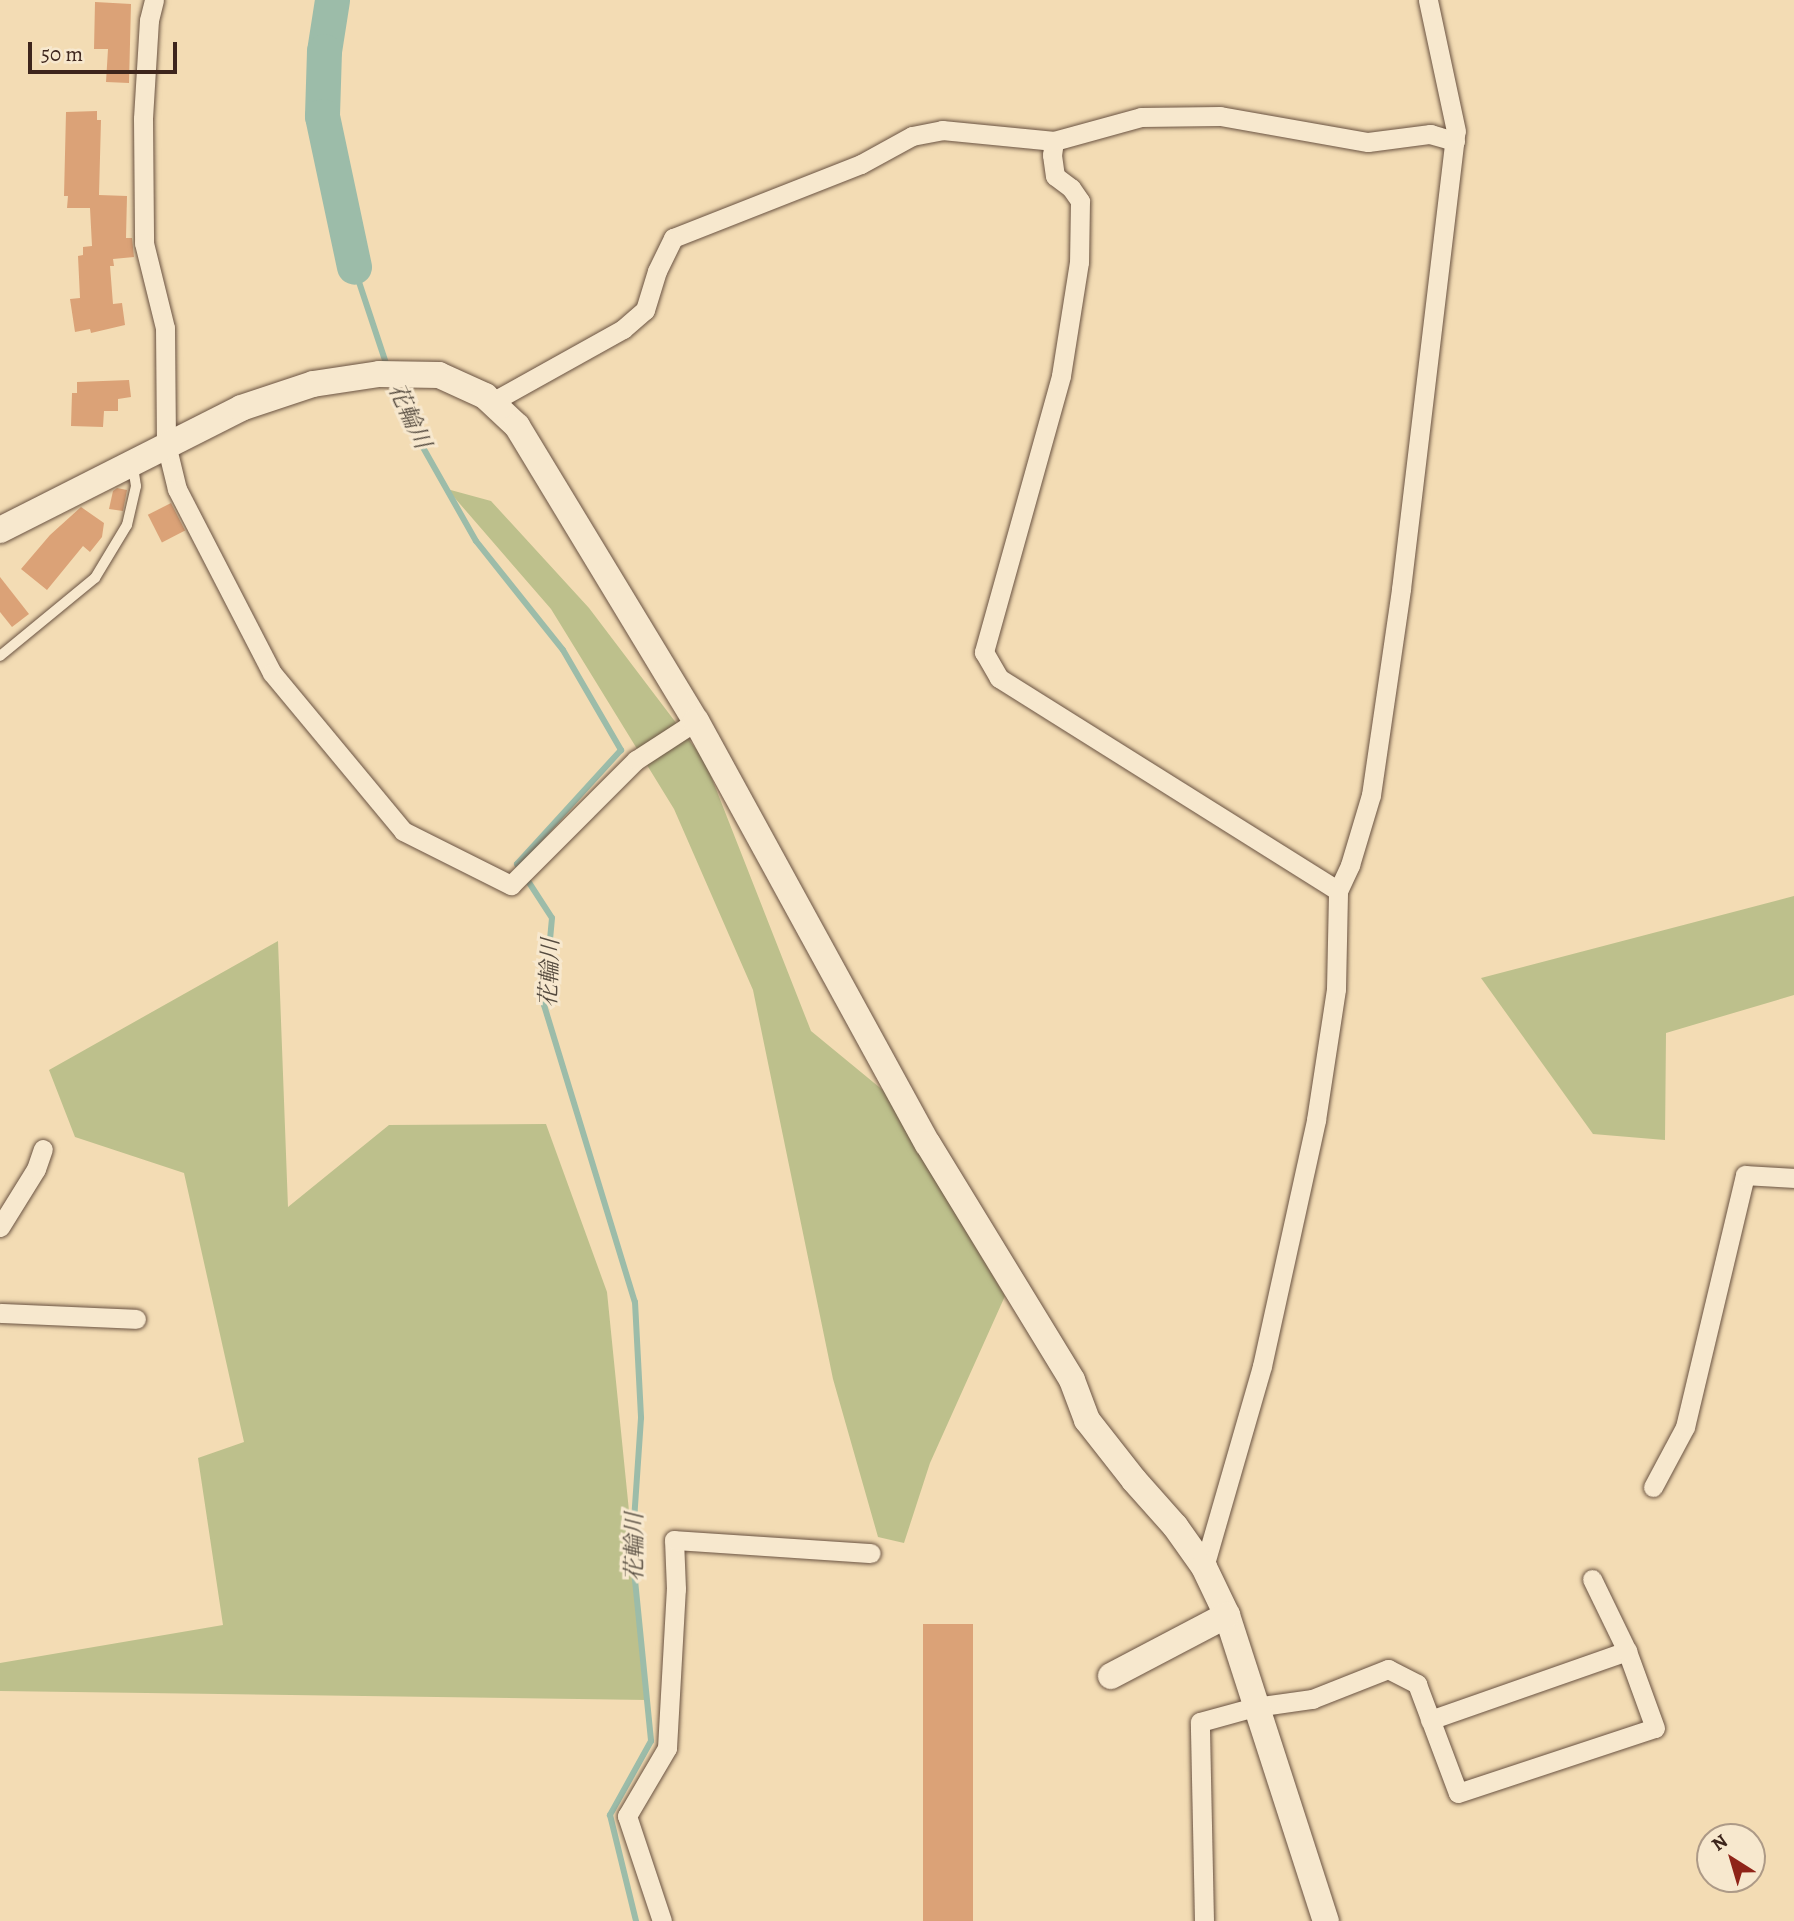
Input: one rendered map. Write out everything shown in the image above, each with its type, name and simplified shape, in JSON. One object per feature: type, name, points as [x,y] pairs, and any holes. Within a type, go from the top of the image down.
[{"type":"street","points":[[154,0],[149,20],[143,119],[144,243],[165,328],[166,444],[177,489],[272,673],[403,831],[511,885],[636,760],[696,721]]},
{"type":"street","points":[[1204,1567],[1262,1366],[1317,1120],[1336,989],[1338,891],[1350,865],[1371,795],[1401,589],[1456,131],[1428,0]]},
{"type":"street","points":[[492,402],[623,329],[645,310],[657,271],[673,238],[692,228],[861,164],[912,136],[942,130],[1055,141],[1141,117],[1220,116],[1368,142],[1430,134],[1455,141]]},
{"type":"street","points":[[1055,141],[1052,155],[1055,176],[1071,188],[1080,201],[1079,262],[1061,376],[984,652],[999,678],[1338,891]]},
{"type":"street","points":[[0,530],[241,408],[313,384],[379,374],[439,375],[492,402],[517,426],[696,721],[928,1144],[1072,1380],[1087,1420],[1134,1480],[1175,1526],[1204,1567],[1227,1615],[1326,1921]]},
{"type":"street","points":[[0,1227],[36,1169],[43,1149]]},
{"type":"street","points":[[1653,1487],[1685,1427],[1745,1175],[1794,1178]]},
{"type":"street","points":[[0,1313],[136,1319]]},
{"type":"street","points":[[662,1921],[627,1816],[667,1748],[676,1589],[674,1540],[871,1553]]},
{"type":"street","points":[[1204,1921],[1200,1722],[1255,1707],[1311,1699],[1388,1669],[1417,1684],[1458,1793],[1655,1728],[1627,1651],[1592,1579]]},
{"type":"street","points":[[1111,1676],[1227,1615]]},
{"type":"street","points":[[1430,1720],[1627,1651]]},
{"type":"lane","points":[[0,656],[95,578],[127,525],[136,486],[132,462]]},
{"type":"green space","points":[[447,489],[491,501],[589,608],[705,761],[811,1031],[890,1096],[947,1200],[1005,1296],[930,1463],[904,1543],[878,1537],[833,1379],[753,990],[674,809],[551,609]]},
{"type":"green space","points":[[1794,896],[1794,995],[1666,1033],[1665,1140],[1593,1134],[1481,978]]},
{"type":"green space","points":[[278,941],[288,1207],[389,1125],[546,1124],[607,1292],[648,1700],[0,1691],[0,1663],[223,1625],[198,1458],[244,1442],[184,1173],[75,1137],[49,1070]]},
{"type":"building","points":[[95,2],[131,4],[129,83],[106,82],[108,49],[94,49]]},
{"type":"building","points":[[97,111],[97,120],[101,120],[99,195],[127,196],[126,238],[132,238],[134,257],[113,259],[114,266],[110,266],[113,304],[122,303],[125,325],[91,333],[90,329],[75,332],[70,299],[80,298],[78,256],[83,255],[83,247],[92,246],[90,208],[67,208],[68,196],[64,196],[66,112]]},
{"type":"building","points":[[129,380],[131,397],[118,399],[118,411],[104,411],[103,427],[71,426],[72,393],[77,393],[77,382]]},
{"type":"building","points":[[117,488],[127,490],[123,511],[109,509],[113,491]]},
{"type":"building","points":[[171,503],[185,531],[162,542],[148,515]]},
{"type":"building","points":[[81,507],[104,523],[102,537],[90,552],[83,546],[47,590],[21,569],[50,535]]},
{"type":"building","points":[[0,577],[29,614],[12,627],[0,612]]},
{"type":"building","points":[[923,1624],[973,1624],[973,1921],[923,1921]]},
{"type":"waterway","name":"花輪川","points":[[332,0],[324,51],[322,116],[354,267]]},
{"type":"waterway","name":"花輪川","points":[[354,267],[387,366]]},
{"type":"waterway","name":"花輪川","points":[[391,380],[399,405],[476,541],[563,650],[621,750],[517,864],[552,918],[544,1005],[635,1302],[641,1418],[632,1550],[651,1741],[610,1815],[636,1921]]}]
